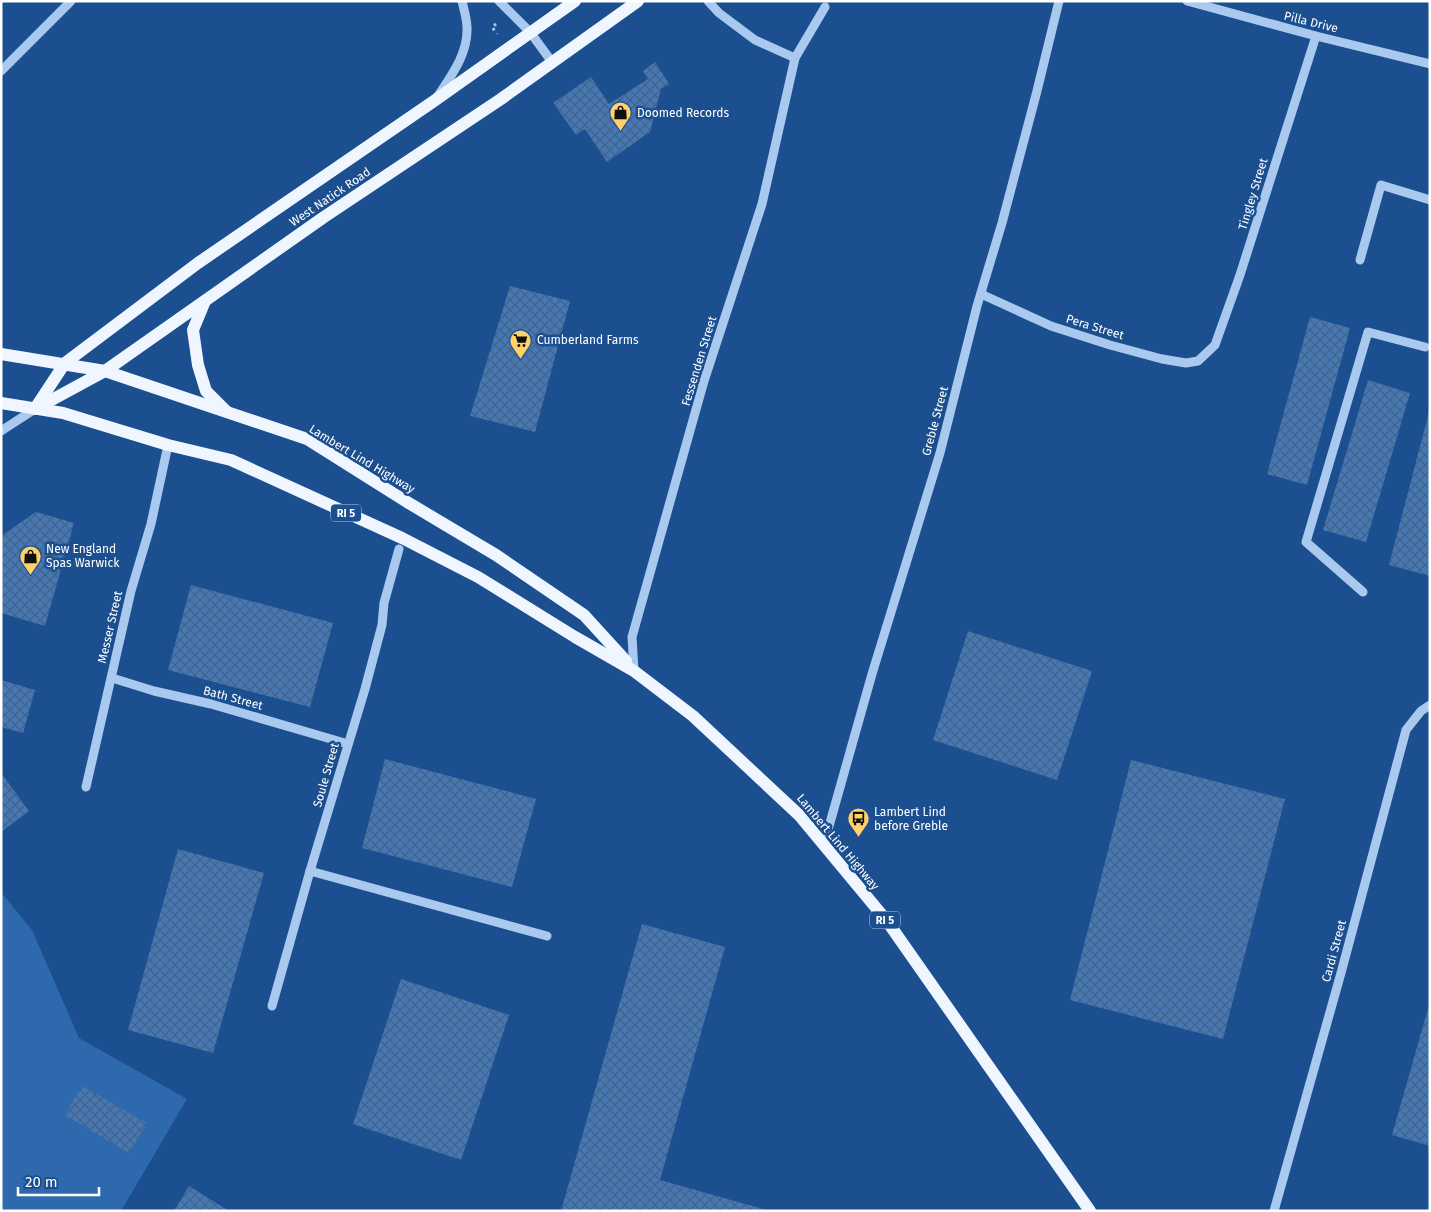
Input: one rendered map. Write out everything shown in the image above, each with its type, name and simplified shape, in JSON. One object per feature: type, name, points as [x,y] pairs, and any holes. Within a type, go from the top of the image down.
[{"type":"main road","name":"West Natick Road","points":[[35,410],[65,363],[198,263],[434,101],[575,1]]},
{"type":"main road","name":"West Natick Road","points":[[35,410],[105,371],[324,217],[501,98],[638,1]]},
{"type":"main road","points":[[205,301],[192,330],[198,365],[206,391],[228,412]]},
{"type":"main road","name":"Lambert Lind Highway","points":[[1,354],[105,371],[308,439],[407,502],[496,555],[584,615],[634,671]]},
{"type":"main road","name":"Lambert Lind Highway","points":[[1,403],[63,413],[168,445],[231,460],[402,538],[478,577],[634,671],[693,716],[799,814],[886,921],[1090,1211]]},
{"type":"street","points":[[1,71],[71,1]]},
{"type":"street","points":[[434,101],[458,65],[464,47],[467,30],[462,1]]},
{"type":"street","points":[[499,1],[530,32],[552,62]]},
{"type":"street","points":[[708,1],[719,13],[755,40],[795,58]]},
{"type":"street","name":"Greble Street","points":[[824,844],[872,674],[940,453],[981,294],[1027,129],[1059,1]]},
{"type":"street","name":"Pilla Drive","points":[[1187,1],[1316,36],[1430,64]]},
{"type":"street","name":"Fessenden Street","points":[[634,671],[632,637],[704,381],[762,204],[795,58],[825,7]]},
{"type":"street","name":"Tingley Street","points":[[1206,355],[1215,346],[1240,275],[1316,36]]},
{"type":"street","points":[[1360,260],[1381,186],[1430,200]]},
{"type":"street","name":"Pera Street","points":[[981,294],[1052,326],[1110,345],[1162,359],[1186,362],[1198,361],[1206,355]]},
{"type":"street","points":[[1363,592],[1306,542],[1368,332],[1425,347]]},
{"type":"street","name":"West Natick Road","points":[[1,431],[35,410]]},
{"type":"street","name":"Messer Street","points":[[86,787],[131,591],[150,524],[168,445]]},
{"type":"street","name":"Soule Street","points":[[272,1006],[310,871],[365,690],[382,626],[384,603],[399,549]]},
{"type":"street","name":"Bath Street","points":[[112,678],[348,744]]},
{"type":"street","name":"Cardi Street","points":[[1274,1211],[1341,973],[1406,730],[1421,711],[1430,705]]},
{"type":"street","points":[[310,871],[547,936]]},
{"type":"path","points":[[484,31],[501,21]]},
{"type":"path","points":[[492,27],[498,37]]},
{"type":"shaded area","points":[[1,892],[32,930],[79,1038],[187,1099],[121,1211],[1,1211]]},
{"type":"building","points":[[655,62],[669,84],[661,89],[650,132],[607,162],[585,129],[576,135],[553,103],[591,77],[609,104],[648,79],[643,71]]},
{"type":"building","name":"Cumberland Farms","points":[[510,286],[570,301],[535,432],[470,416]]},
{"type":"building","points":[[1310,317],[1350,328],[1307,485],[1267,474]]},
{"type":"building","points":[[1368,380],[1410,393],[1366,542],[1323,530]]},
{"type":"building","points":[[1430,412],[1430,576],[1389,565]]},
{"type":"building","name":"New England Spas Warwick","points":[[36,512],[74,523],[45,626],[1,613],[1,536]]},
{"type":"building","points":[[191,585],[333,623],[310,707],[168,670]]},
{"type":"building","points":[[968,631],[1092,671],[1057,780],[933,740]]},
{"type":"building","points":[[1,680],[35,690],[23,733],[1,727]]},
{"type":"building","points":[[385,759],[536,799],[512,887],[362,848]]},
{"type":"building","points":[[1131,760],[1285,799],[1223,1039],[1070,1000]]},
{"type":"building","points":[[1,773],[29,811],[1,832]]},
{"type":"building","points":[[178,849],[264,873],[213,1053],[128,1030]]},
{"type":"building","points":[[642,924],[725,947],[660,1180],[770,1211],[561,1211]]},
{"type":"building","points":[[401,979],[509,1015],[461,1160],[353,1124]]},
{"type":"building","points":[[1430,1005],[1430,1146],[1392,1135]]},
{"type":"building","points":[[82,1086],[147,1123],[129,1153],[65,1115]]},
{"type":"building","points":[[189,1186],[229,1211],[174,1211]]},
{"type":"place","name":"Doomed Records","points":[[621,132]]},
{"type":"place","name":"Cumberland Farms","points":[[521,359]]},
{"type":"place","name":"New England Spas Warwick","points":[[30,575]]},
{"type":"place","name":"Lambert Lind before Greble","points":[[858,838]]}]
